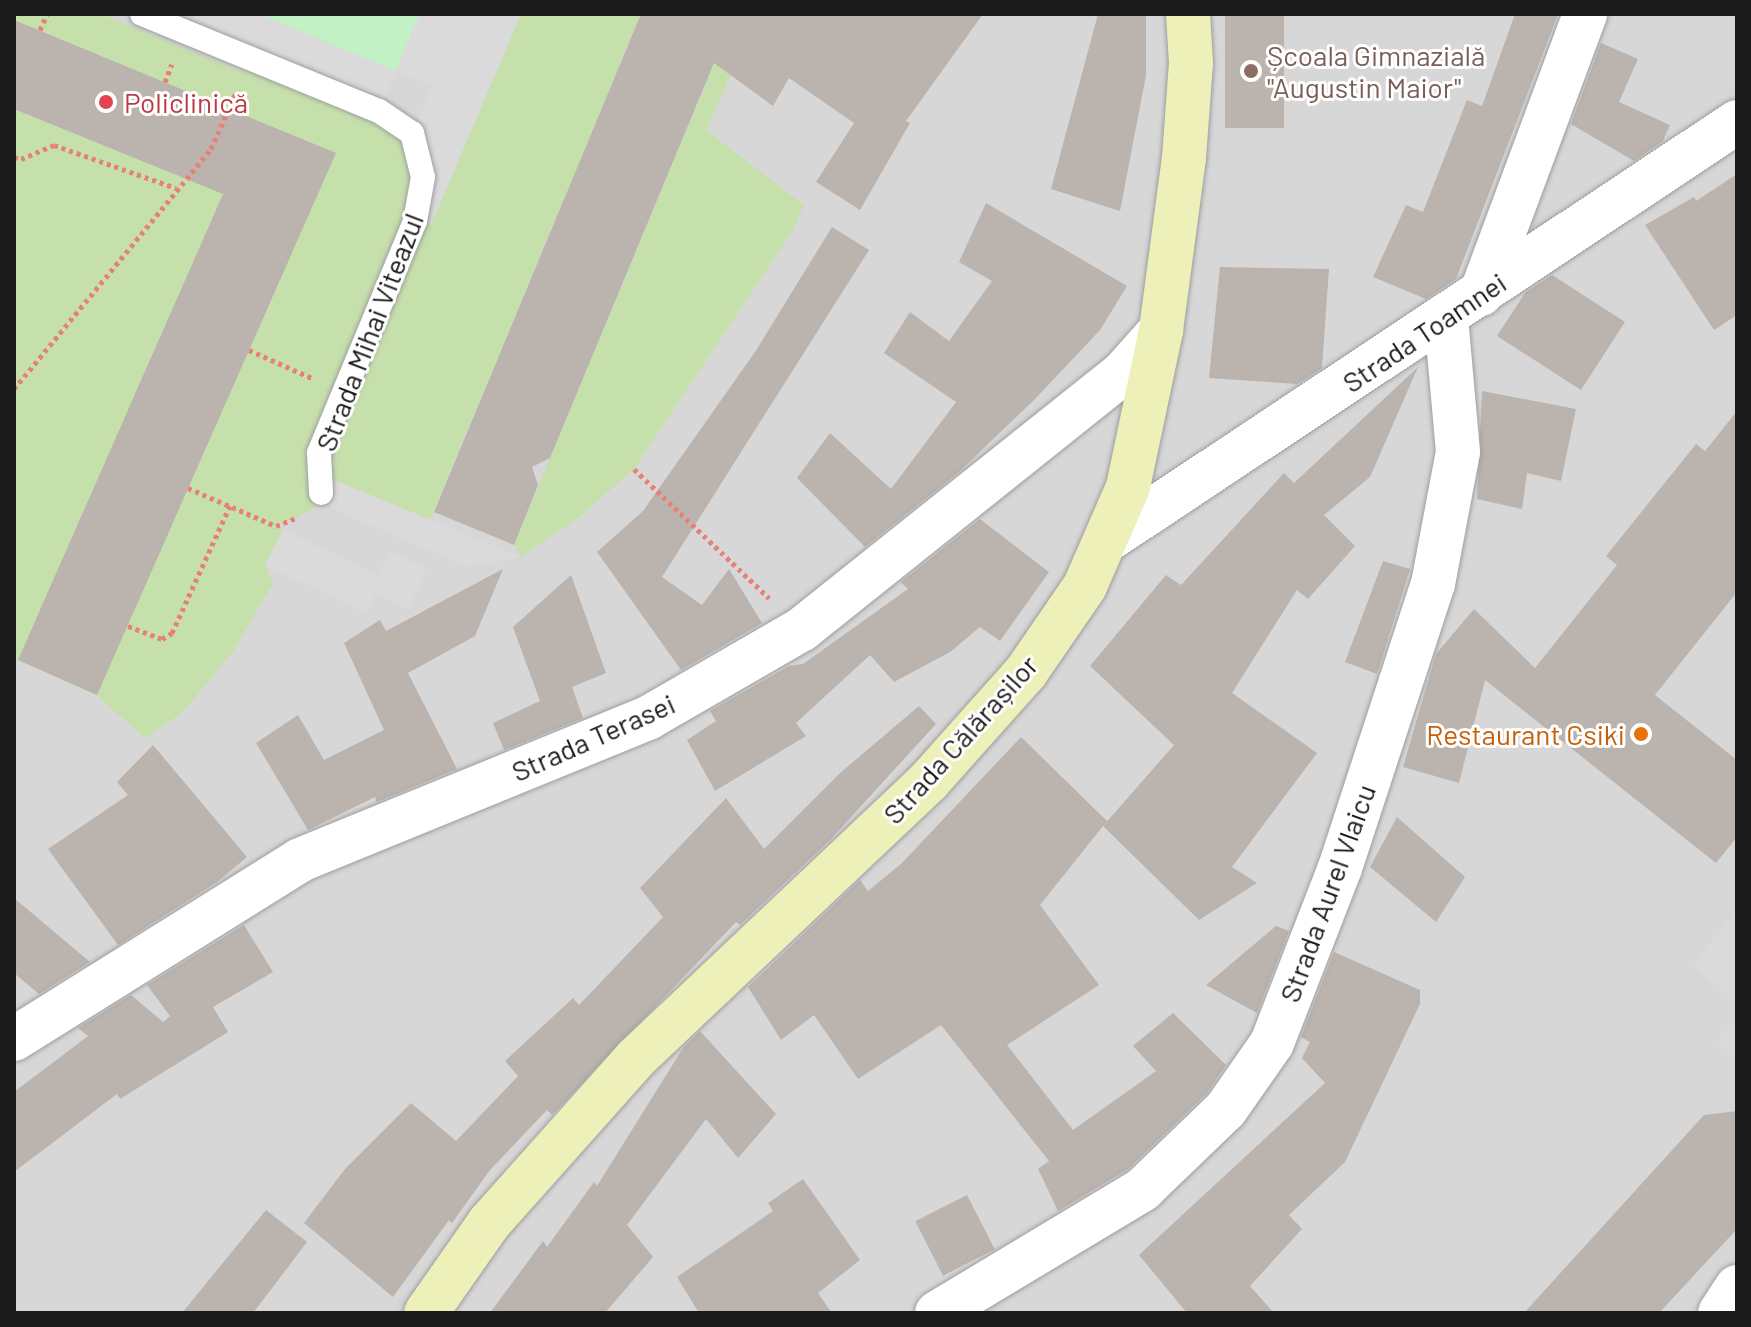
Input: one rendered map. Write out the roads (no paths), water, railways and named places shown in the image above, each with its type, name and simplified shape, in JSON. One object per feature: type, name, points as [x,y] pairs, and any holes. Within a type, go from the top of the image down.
[{"type":"main road","name":"Strada Călărașilor","points":[[426,1313],[489,1223],[636,1058],[928,782],[1026,672],[1085,586],[1109,539],[1132,472],[1161,330],[1184,158],[1191,63],[1188,14]]},
{"type":"street","points":[[1464,306],[1585,14]]},
{"type":"street","name":"Strada Toamnei","points":[[1109,539],[1737,122]]},
{"type":"street","name":"Strada Aurel Vlaicu","points":[[937,1313],[1143,1189],[1226,1109],[1272,1043],[1340,868],[1433,584],[1458,452],[1464,306]]},
{"type":"street","name":"Strada Terasei","points":[[14,1039],[300,860],[648,718],[802,629],[1122,374],[1161,330]]},
{"type":"street","points":[[1720,1313],[1737,1287]]},
{"type":"lane","name":"Strada Mihai Viteazul","points":[[142,14],[379,111],[412,133],[423,177],[415,221],[319,453],[321,493]]},
{"type":"place","name":"Școala Gimnazială \"Augustin Maior\"","points":[[1251,71]]},
{"type":"place","name":"Policlinică","points":[[106,102]]},
{"type":"place","name":"Restaurant Csiki","points":[[1641,734]]}]
